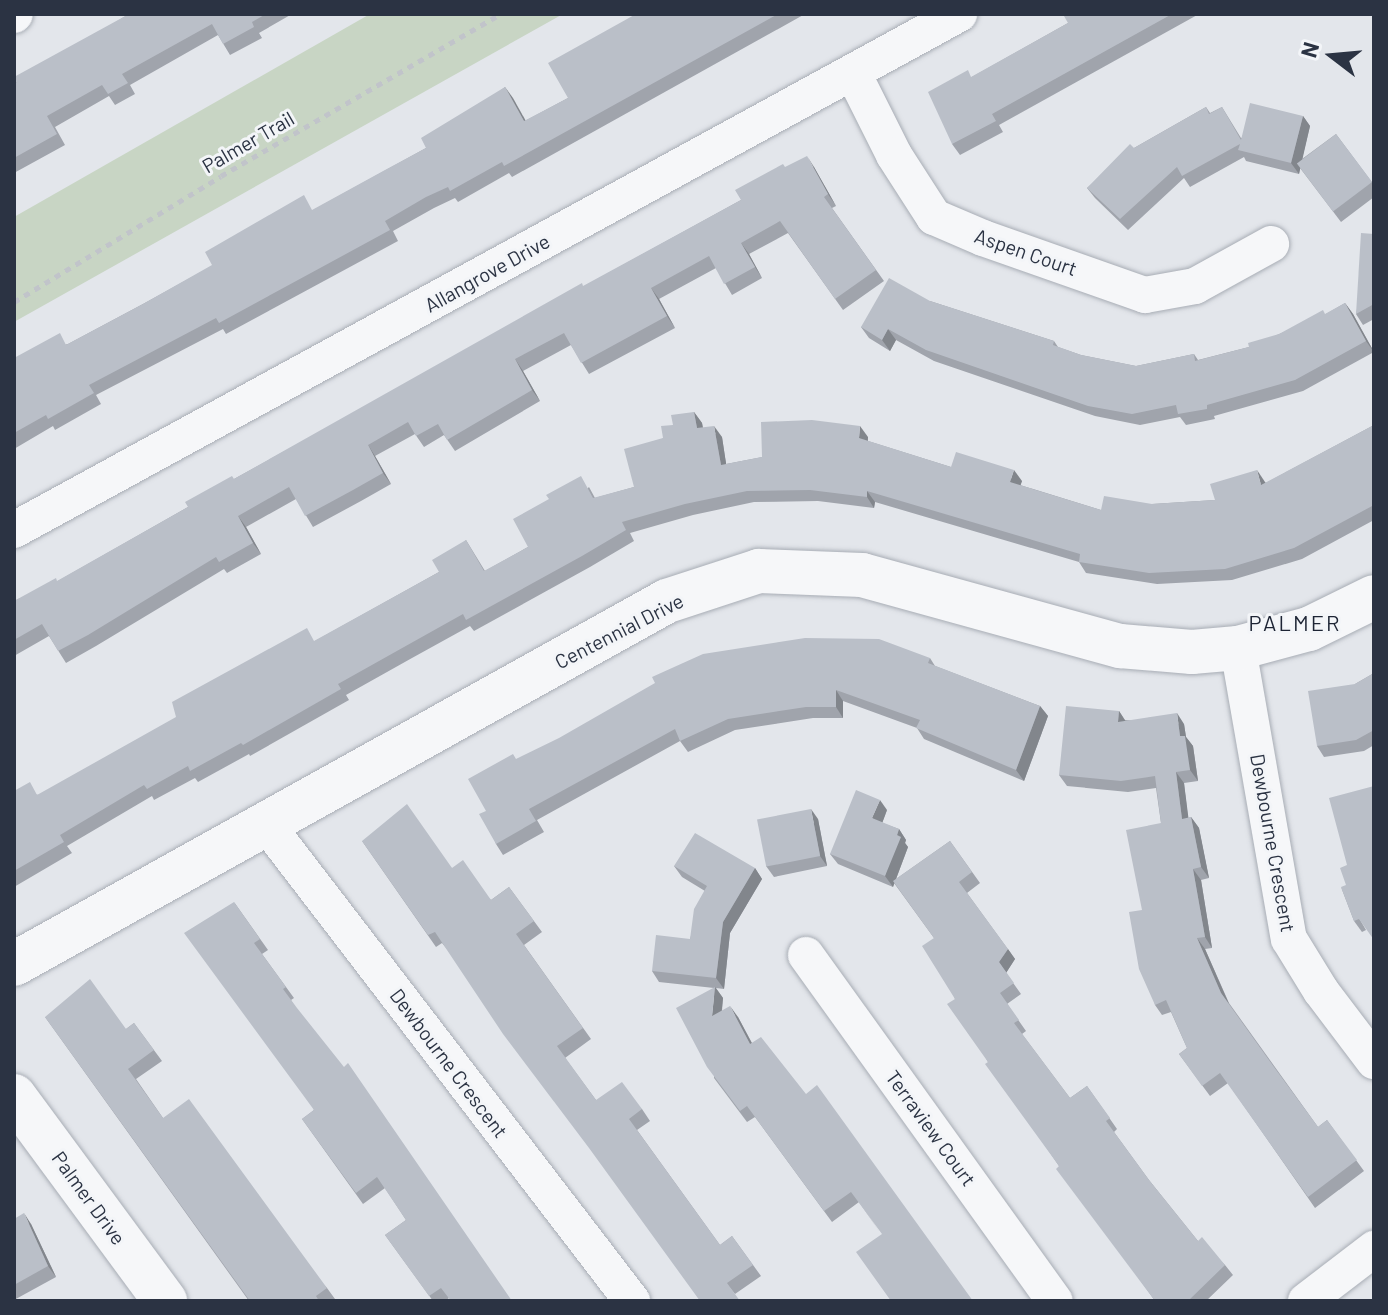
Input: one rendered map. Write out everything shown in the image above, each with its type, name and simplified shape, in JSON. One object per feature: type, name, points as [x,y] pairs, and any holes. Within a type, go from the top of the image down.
[{"type":"street","name":"Allangrove Drive","points":[[14,530],[959,14]]},
{"type":"street","name":"Aspen Court","points":[[853,73],[894,155],[934,217],[958,228],[1145,295],[1195,286],[1271,244]]},
{"type":"street","name":"Centennial Drive","points":[[14,964],[667,601],[759,571],[862,575],[1120,646],[1192,652],[1238,648],[1309,629],[1374,597]]},
{"type":"street","name":"Dewbourne Crescent","points":[[1238,648],[1289,939],[1321,991],[1374,1061]]},
{"type":"street","name":"Dewbourne Crescent","points":[[267,825],[632,1301]]},
{"type":"street","name":"Terraview Court","points":[[806,955],[1055,1301]]},
{"type":"street","name":"Palmer Drive","points":[[14,1096],[160,1300]]},
{"type":"street","points":[[1306,1301],[1374,1249]]},
{"type":"path","name":"Palmer Trail","points":[[14,302],[221,176],[501,14]]},
{"type":"green space","points":[[370,14],[563,14],[14,322],[14,217]]},
{"type":"building","points":[[129,14],[266,14],[252,22],[254,27],[223,44],[212,24],[122,74],[128,83],[108,94],[102,85],[47,116],[57,134],[14,158],[14,83],[17,82],[14,77]]},
{"type":"building","points":[[636,14],[778,14],[504,166],[502,162],[450,191],[448,187],[426,197],[385,221],[390,230],[219,323],[216,318],[89,385],[94,393],[48,419],[46,415],[14,433],[14,358],[60,333],[66,345],[143,304],[212,265],[205,252],[304,195],[312,210],[426,148],[421,138],[505,87],[524,121],[568,98],[548,63]]},
{"type":"building","points":[[1172,14],[992,114],[996,121],[952,144],[928,92],[968,70],[971,77],[1068,23],[1064,16]]},
{"type":"building","points":[[1250,103],[1303,116],[1291,163],[1238,150],[1240,144],[1182,176],[1177,167],[1120,219],[1087,188],[1130,144],[1134,148],[1206,107],[1209,114],[1222,107],[1241,140]]},
{"type":"building","points":[[1336,134],[1372,182],[1333,211],[1297,163]]},
{"type":"building","points":[[807,156],[828,194],[824,197],[876,270],[835,299],[780,221],[741,243],[755,267],[724,284],[709,256],[651,288],[667,316],[581,363],[564,333],[515,359],[532,390],[447,440],[438,424],[416,436],[408,422],[368,445],[383,473],[353,490],[305,516],[289,487],[238,516],[253,543],[219,562],[216,557],[88,635],[58,651],[42,624],[14,640],[14,601],[56,578],[57,581],[188,507],[185,502],[232,476],[234,479],[582,283],[583,286],[741,200],[735,190],[783,164],[785,167]]},
{"type":"building","points":[[1361,233],[1374,234],[1374,304],[1356,314]]},
{"type":"building","points":[[889,278],[930,301],[1054,341],[1053,345],[1081,355],[1136,366],[1194,354],[1195,361],[1249,347],[1248,343],[1279,334],[1323,310],[1325,314],[1345,303],[1366,341],[1295,380],[1207,405],[1207,409],[1178,414],[1176,405],[1132,414],[1088,406],[926,350],[888,329],[882,340],[861,327]]},
{"type":"building","points":[[694,412],[697,428],[714,426],[721,465],[762,457],[761,422],[812,420],[860,426],[859,438],[951,467],[956,452],[1014,470],[1010,482],[1101,510],[1104,496],[1152,504],[1215,500],[1210,484],[1257,470],[1261,485],[1374,425],[1374,505],[1294,548],[1225,569],[1149,573],[1079,562],[1080,554],[867,491],[867,497],[810,490],[747,491],[685,504],[622,522],[626,530],[582,556],[466,620],[463,614],[338,684],[341,689],[243,745],[241,743],[190,771],[188,766],[147,789],[144,785],[60,835],[64,842],[14,871],[14,791],[30,782],[37,795],[176,717],[172,702],[307,628],[314,641],[439,572],[432,560],[466,540],[484,571],[528,547],[513,519],[549,499],[546,495],[581,476],[593,498],[634,487],[624,449],[663,438],[661,426],[673,425],[671,415]]},
{"type":"building","points":[[805,638],[879,639],[930,658],[928,663],[1040,706],[1016,770],[916,728],[920,720],[836,690],[836,707],[806,707],[728,719],[680,741],[675,729],[529,809],[536,821],[496,844],[479,814],[486,811],[468,779],[513,754],[516,759],[559,738],[655,683],[652,677],[703,654]]},
{"type":"building","points":[[1374,673],[1374,730],[1356,740],[1317,746],[1308,691],[1355,684]]},
{"type":"building","points":[[1066,706],[1119,711],[1118,722],[1177,713],[1180,736],[1185,736],[1190,770],[1176,772],[1182,819],[1191,817],[1201,867],[1193,869],[1205,937],[1197,938],[1221,993],[1274,1067],[1318,1127],[1327,1120],[1357,1160],[1308,1197],[1220,1073],[1202,1086],[1179,1054],[1187,1048],[1166,1000],[1155,1005],[1139,969],[1129,912],[1142,910],[1126,830],[1161,823],[1155,776],[1121,781],[1059,775]]},
{"type":"building","points":[[1374,786],[1374,940],[1359,919],[1354,921],[1341,887],[1346,885],[1340,868],[1347,865],[1329,798]]},
{"type":"building","points":[[856,790],[880,800],[872,818],[899,829],[897,835],[901,837],[885,876],[830,854]]},
{"type":"building","points":[[407,804],[452,868],[463,860],[491,900],[509,887],[534,921],[516,934],[583,1028],[557,1046],[596,1100],[622,1082],[642,1109],[629,1119],[720,1245],[732,1236],[753,1265],[727,1283],[740,1301],[700,1301],[503,1034],[435,932],[428,935],[362,841]]},
{"type":"building","points":[[811,809],[820,856],[766,867],[757,819]]},
{"type":"building","points":[[695,833],[755,868],[723,922],[716,978],[652,971],[656,935],[690,939],[694,909],[707,886],[674,866]]},
{"type":"building","points":[[950,841],[972,872],[959,882],[1008,949],[999,962],[1014,983],[1000,993],[1019,1020],[1014,1023],[1070,1098],[1087,1086],[1110,1118],[1106,1121],[1149,1180],[1198,1241],[1202,1237],[1225,1265],[1188,1301],[1155,1301],[1056,1169],[1059,1166],[985,1064],[988,1062],[947,1004],[955,999],[922,946],[934,938],[893,881]]},
{"type":"building","points":[[234,902],[260,939],[254,943],[286,987],[283,989],[344,1067],[348,1063],[512,1301],[451,1301],[441,1288],[429,1296],[385,1235],[406,1220],[377,1177],[356,1193],[302,1119],[314,1110],[184,933]]},
{"type":"building","points":[[90,979],[126,1029],[134,1023],[154,1050],[128,1069],[163,1118],[189,1099],[327,1288],[316,1296],[319,1301],[250,1301],[45,1017]]},
{"type":"building","points":[[715,987],[712,1016],[730,1006],[750,1044],[761,1037],[806,1094],[817,1085],[973,1301],[891,1301],[856,1252],[882,1234],[851,1192],[824,1211],[747,1106],[740,1111],[707,1067],[676,1008]]},
{"type":"building","points":[[24,1213],[48,1266],[14,1285],[14,1219]]},
{"type":"district","name":"PALMER","points":[[1295,623]]}]
